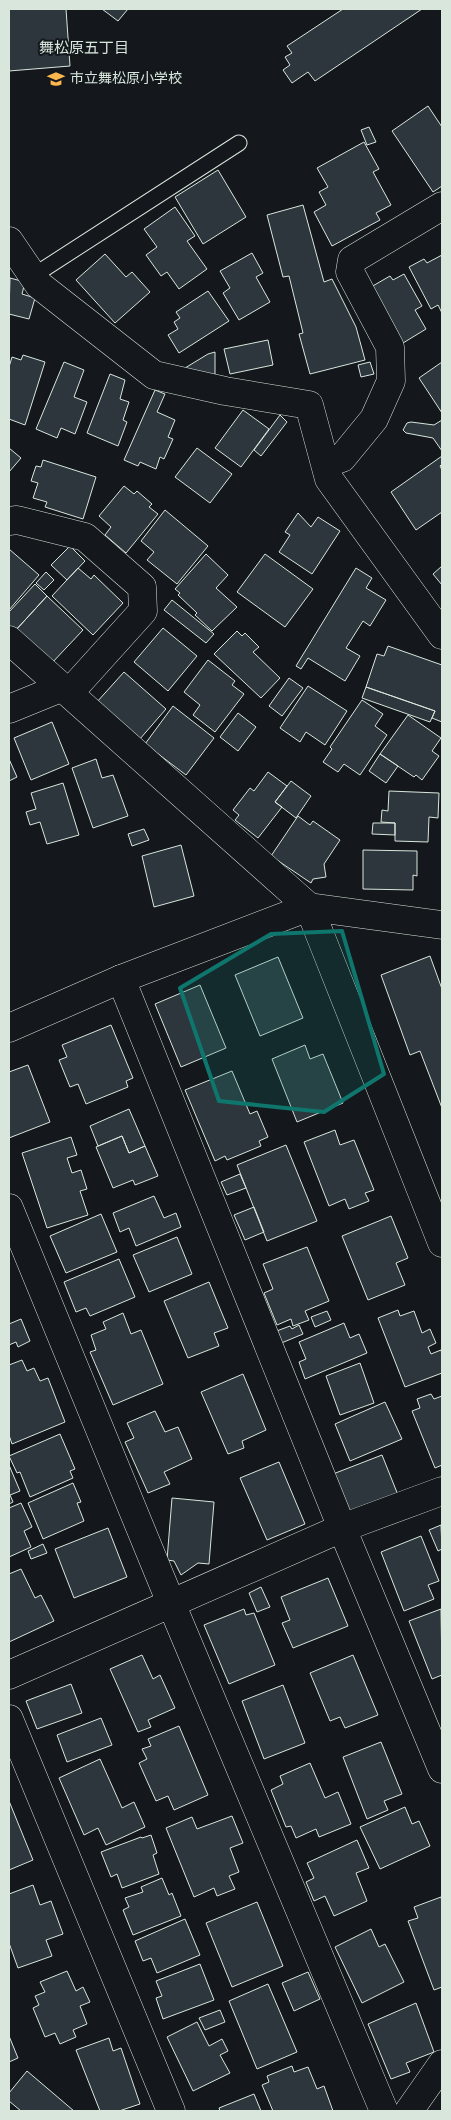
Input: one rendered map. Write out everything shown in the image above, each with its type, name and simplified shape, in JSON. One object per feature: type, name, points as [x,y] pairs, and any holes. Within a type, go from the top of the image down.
[{"type":"street","points":[[326,464],[342,458],[374,419],[391,381],[390,347],[350,272],[352,260],[442,206]]},
{"type":"street","points":[[9,241],[39,285],[154,375],[225,391],[310,405],[329,479],[442,635]]},
{"type":"street","points":[[9,521],[17,520],[85,537],[142,587],[143,611],[66,690],[9,709]]},
{"type":"street","points":[[9,640],[309,907],[442,1243]]},
{"type":"street","points":[[9,1028],[121,979],[309,907],[442,925]]},
{"type":"street","points":[[121,979],[342,1528],[442,1769]]},
{"type":"street","points":[[9,1208],[171,1603],[384,2111]]},
{"type":"street","points":[[9,1675],[342,1528],[442,1491]]},
{"type":"street","points":[[9,1719],[171,2111]]},
{"type":"street","points":[[409,2111],[442,2064]]},
{"type":"lane","points":[[33,276],[239,143]]},
{"type":"highlighted area","points":[[342,931],[384,1074],[324,1112],[219,1101],[180,988],[271,934]]},
{"type":"building","points":[[9,9],[66,9],[70,66],[9,71]]},
{"type":"building","points":[[102,9],[128,9],[118,21]]},
{"type":"building","points":[[343,9],[422,9],[315,81],[308,72],[292,83],[283,70],[290,65],[285,57],[292,53],[287,46]]},
{"type":"building","points":[[428,106],[442,127],[442,186],[433,192],[392,131]]},
{"type":"building","points":[[369,127],[376,142],[367,145],[361,130]]},
{"type":"building","points":[[364,142],[379,169],[373,172],[391,205],[376,213],[380,220],[332,246],[314,212],[326,205],[319,192],[328,187],[317,168]]},
{"type":"building","points":[[218,170],[246,217],[203,244],[175,197]]},
{"type":"building","points":[[303,205],[324,282],[332,279],[356,327],[365,360],[310,374],[299,334],[303,333],[289,276],[283,277],[267,215]]},
{"type":"building","points":[[175,207],[195,236],[187,241],[207,269],[179,289],[167,272],[161,276],[146,255],[157,247],[144,229]]},
{"type":"building","points":[[252,253],[263,273],[256,277],[270,302],[239,320],[223,293],[230,288],[220,271]]},
{"type":"building","points":[[105,254],[126,277],[132,272],[150,292],[115,323],[76,280]]},
{"type":"building","points":[[442,255],[442,313],[438,305],[431,309],[409,267],[424,259],[427,263]]},
{"type":"building","points":[[404,274],[422,306],[415,310],[426,329],[403,343],[371,287],[390,276],[393,280]]},
{"type":"building","points":[[10,278],[25,282],[22,294],[35,298],[29,319],[9,314]]},
{"type":"building","points":[[208,291],[229,321],[179,353],[168,335],[178,329],[174,322],[180,318],[176,312]]},
{"type":"building","points":[[268,340],[273,365],[230,374],[224,349]]},
{"type":"building","points":[[215,352],[215,378],[185,368],[208,354]]},
{"type":"building","points":[[23,355],[45,362],[25,425],[9,419],[9,367],[12,357],[21,360]]},
{"type":"building","points":[[64,362],[84,370],[74,397],[87,402],[75,434],[61,428],[57,438],[36,429]]},
{"type":"building","points":[[370,362],[374,374],[361,377],[358,365]]},
{"type":"building","points":[[442,362],[442,413],[419,378]]},
{"type":"building","points":[[110,374],[125,380],[120,399],[129,402],[123,420],[127,422],[118,446],[87,433]]},
{"type":"building","points":[[155,390],[165,394],[157,412],[175,420],[168,437],[173,439],[164,459],[160,457],[156,469],[140,462],[138,466],[124,460]]},
{"type":"building","points":[[243,410],[269,429],[241,467],[215,448]]},
{"type":"building","points":[[280,415],[287,422],[261,456],[254,450]]},
{"type":"building","points":[[442,420],[442,451],[433,438],[406,433],[403,430],[407,423],[434,425]]},
{"type":"building","points":[[9,448],[21,458],[9,472]]},
{"type":"building","points":[[197,448],[232,474],[210,503],[175,477]]},
{"type":"building","points":[[442,456],[442,464],[440,466],[442,470],[442,512],[416,530],[391,492]]},
{"type":"building","points":[[43,460],[96,477],[83,519],[45,507],[47,502],[33,498],[38,483],[31,481],[36,466],[41,467]]},
{"type":"building","points":[[124,486],[134,494],[137,491],[152,504],[149,507],[158,514],[126,553],[105,535],[111,527],[99,516]]},
{"type":"building","points":[[165,510],[208,546],[177,584],[147,560],[154,552],[141,541]]},
{"type":"building","points":[[298,513],[311,527],[318,517],[340,531],[312,574],[279,552],[290,535],[285,532]]},
{"type":"building","points":[[70,546],[85,561],[67,580],[51,565]]},
{"type":"building","points":[[9,549],[39,575],[9,610]]},
{"type":"building","points":[[206,554],[228,575],[216,588],[237,607],[212,631],[195,615],[197,613],[178,595],[180,593],[175,589]]},
{"type":"building","points":[[265,554],[313,589],[285,627],[237,592]]},
{"type":"building","points":[[442,566],[442,585],[433,574]]},
{"type":"building","points":[[78,568],[91,579],[94,575],[123,603],[93,635],[52,596]]},
{"type":"building","points":[[356,568],[372,578],[366,588],[386,600],[370,626],[363,621],[346,648],[360,656],[345,681],[308,658],[301,669],[296,666]]},
{"type":"building","points":[[46,572],[54,580],[44,590],[36,583]]},
{"type":"building","points":[[35,584],[47,596],[15,631],[9,625],[9,612]]},
{"type":"building","points":[[47,596],[83,630],[50,665],[15,631]]},
{"type":"building","points":[[172,600],[214,634],[206,643],[164,610]]},
{"type":"building","points":[[163,628],[197,656],[168,691],[134,662]]},
{"type":"building","points":[[237,631],[242,636],[245,633],[259,647],[253,652],[280,678],[261,698],[214,654]]},
{"type":"building","points":[[388,646],[442,665],[442,722],[432,718],[435,711],[366,687],[377,654],[384,656]]},
{"type":"building","points":[[208,660],[235,681],[232,685],[244,694],[215,732],[193,715],[200,705],[184,692]]},
{"type":"building","points":[[124,672],[166,709],[139,740],[96,703]]},
{"type":"building","points":[[289,678],[303,688],[282,716],[269,706]]},
{"type":"building","points":[[308,686],[347,711],[325,745],[306,732],[300,742],[280,728]]},
{"type":"building","points":[[366,687],[435,711],[430,722],[362,698]]},
{"type":"building","points":[[362,700],[383,714],[375,726],[387,735],[360,775],[344,764],[338,772],[323,762],[332,749],[330,747]]},
{"type":"building","points":[[173,706],[214,738],[186,775],[145,744]]},
{"type":"building","points":[[238,713],[256,727],[238,751],[220,737]]},
{"type":"building","points":[[408,715],[441,738],[432,751],[439,756],[422,780],[416,775],[414,777],[380,754]]},
{"type":"building","points":[[52,722],[69,764],[31,780],[14,738]]},
{"type":"building","points":[[380,754],[398,766],[386,783],[369,771]]},
{"type":"building","points":[[9,759],[17,777],[9,781]]},
{"type":"building","points":[[96,759],[102,778],[113,775],[128,816],[93,828],[72,768]]},
{"type":"building","points":[[268,772],[287,786],[275,802],[282,807],[258,838],[235,820],[239,815],[233,810],[250,788],[254,791]]},
{"type":"building","points":[[291,781],[311,796],[296,818],[275,802]]},
{"type":"building","points":[[63,783],[79,835],[47,844],[40,822],[30,825],[26,812],[36,809],[31,793]]},
{"type":"building","points":[[389,791],[439,793],[438,818],[429,817],[428,842],[395,841],[395,823],[381,822],[382,810],[388,811]]},
{"type":"building","points":[[298,816],[310,825],[313,821],[340,840],[324,864],[326,877],[313,879],[311,883],[271,856]]},
{"type":"building","points":[[373,823],[395,823],[395,835],[372,834]]},
{"type":"building","points":[[144,829],[149,840],[132,846],[128,834]]},
{"type":"building","points":[[181,845],[194,896],[154,907],[142,856]]},
{"type":"building","points":[[363,850],[417,851],[417,876],[413,875],[413,890],[363,889]]},
{"type":"building","points":[[430,956],[442,989],[442,1108],[420,1051],[410,1055],[381,975]]},
{"type":"building","points":[[278,957],[303,1018],[260,1036],[235,975]]},
{"type":"building","points":[[200,985],[226,1048],[181,1067],[155,1004]]},
{"type":"building","points":[[111,1025],[133,1078],[126,1081],[128,1087],[86,1104],[78,1084],[70,1087],[59,1060],[67,1057],[62,1045]]},
{"type":"building","points":[[305,1045],[310,1059],[323,1054],[343,1103],[297,1122],[272,1059]]},
{"type":"building","points":[[28,1065],[50,1122],[9,1138],[9,1072]]},
{"type":"building","points":[[232,1071],[250,1114],[257,1111],[268,1137],[259,1141],[261,1146],[227,1160],[225,1156],[215,1161],[185,1090]]},
{"type":"building","points":[[129,1109],[145,1146],[129,1153],[122,1136],[98,1146],[90,1126]]},
{"type":"building","points":[[335,1130],[340,1145],[354,1140],[374,1190],[365,1193],[369,1201],[349,1209],[345,1199],[329,1206],[304,1142]]},
{"type":"building","points":[[122,1136],[129,1153],[145,1146],[158,1176],[135,1185],[133,1180],[113,1188],[96,1147]]},
{"type":"building","points":[[71,1137],[77,1155],[67,1158],[72,1173],[81,1170],[87,1189],[80,1191],[88,1215],[47,1228],[22,1153]]},
{"type":"building","points":[[286,1145],[317,1221],[267,1241],[237,1165]]},
{"type":"building","points":[[240,1174],[246,1188],[227,1195],[221,1182]]},
{"type":"building","points":[[154,1196],[164,1218],[176,1213],[181,1227],[136,1246],[129,1228],[120,1232],[113,1213]]},
{"type":"building","points":[[254,1207],[264,1232],[245,1240],[234,1215]]},
{"type":"building","points":[[101,1214],[117,1252],[66,1273],[50,1236]]},
{"type":"building","points":[[391,1216],[408,1258],[396,1263],[405,1285],[368,1300],[342,1236]]},
{"type":"building","points":[[177,1237],[192,1274],[149,1292],[133,1255]]},
{"type":"building","points":[[307,1247],[329,1301],[305,1311],[309,1320],[293,1326],[291,1319],[277,1325],[264,1293],[273,1289],[263,1264]]},
{"type":"building","points":[[119,1259],[135,1297],[90,1316],[86,1308],[76,1312],[64,1282]]},
{"type":"building","points":[[209,1282],[228,1328],[214,1333],[219,1346],[188,1358],[164,1301]]},
{"type":"building","points":[[398,1310],[400,1316],[414,1311],[422,1333],[430,1329],[436,1343],[428,1347],[431,1354],[441,1350],[442,1354],[442,1373],[405,1387],[378,1318]]},
{"type":"building","points":[[327,1311],[331,1320],[315,1327],[311,1317]]},
{"type":"building","points":[[123,1313],[131,1334],[141,1330],[163,1384],[113,1405],[90,1352],[96,1350],[91,1335],[106,1329],[103,1322]]},
{"type":"building","points":[[21,1319],[30,1341],[18,1347],[16,1342],[9,1345],[9,1324]]},
{"type":"building","points":[[344,1323],[350,1338],[359,1334],[367,1353],[305,1379],[299,1362],[306,1359],[299,1342]]},
{"type":"building","points":[[299,1325],[303,1334],[279,1344],[274,1332],[290,1326],[292,1329]]},
{"type":"building","points":[[22,1360],[27,1371],[34,1368],[40,1381],[48,1378],[65,1422],[12,1444],[9,1435],[9,1365]]},
{"type":"building","points":[[360,1363],[374,1403],[340,1415],[326,1376]]},
{"type":"building","points":[[243,1374],[266,1430],[242,1441],[244,1448],[228,1454],[201,1392]]},
{"type":"building","points":[[431,1394],[434,1399],[442,1396],[442,1465],[435,1468],[412,1411],[420,1408],[417,1399]]},
{"type":"building","points":[[385,1402],[402,1439],[350,1461],[335,1424]]},
{"type":"building","points":[[155,1411],[165,1432],[178,1427],[192,1459],[164,1472],[170,1484],[148,1493],[125,1442],[134,1438],[127,1423]]},
{"type":"building","points":[[60,1434],[75,1469],[70,1471],[73,1478],[30,1497],[20,1472],[17,1473],[9,1456]]},
{"type":"building","points":[[382,1455],[398,1495],[348,1514],[333,1474]]},
{"type":"building","points":[[279,1462],[305,1524],[267,1540],[240,1478]]},
{"type":"building","points":[[9,1465],[20,1491],[10,1495],[13,1502],[9,1504]]},
{"type":"building","points":[[73,1483],[81,1502],[77,1503],[84,1521],[43,1539],[28,1503]]},
{"type":"building","points":[[172,1498],[214,1502],[209,1564],[198,1563],[181,1575],[174,1561],[167,1560]]},
{"type":"building","points":[[21,1503],[32,1527],[24,1531],[31,1547],[9,1557],[9,1508]]},
{"type":"building","points":[[441,1525],[442,1549],[438,1551],[429,1530]]},
{"type":"building","points":[[108,1528],[127,1577],[74,1598],[55,1549]]},
{"type":"building","points":[[421,1536],[439,1581],[428,1585],[434,1599],[404,1611],[381,1552]]},
{"type":"building","points":[[43,1544],[47,1553],[31,1559],[28,1551]]},
{"type":"building","points":[[21,1569],[35,1598],[41,1595],[54,1621],[9,1642],[9,1574]]},
{"type":"building","points":[[328,1578],[348,1626],[293,1648],[282,1623],[290,1620],[281,1597]]},
{"type":"building","points":[[261,1587],[270,1607],[257,1612],[249,1593]]},
{"type":"building","points":[[244,1609],[246,1615],[254,1613],[275,1665],[229,1684],[204,1625]]},
{"type":"building","points":[[441,1609],[442,1675],[432,1679],[409,1621]]},
{"type":"building","points":[[142,1655],[153,1679],[160,1675],[175,1708],[148,1720],[151,1727],[138,1732],[110,1669]]},
{"type":"building","points":[[353,1655],[378,1715],[345,1728],[340,1717],[330,1721],[310,1673]]},
{"type":"building","points":[[71,1684],[82,1713],[37,1729],[26,1701]]},
{"type":"building","points":[[283,1685],[305,1743],[264,1759],[242,1701]]},
{"type":"building","points":[[101,1718],[112,1745],[67,1762],[57,1735]]},
{"type":"building","points":[[179,1726],[208,1795],[174,1810],[168,1796],[156,1801],[139,1763],[147,1759],[142,1749],[151,1746],[148,1739]]},
{"type":"building","points":[[381,1742],[402,1794],[384,1801],[388,1810],[367,1819],[343,1757]]},
{"type":"building","points":[[100,1759],[122,1808],[134,1802],[145,1827],[106,1845],[98,1828],[84,1835],[59,1778]]},
{"type":"building","points":[[310,1763],[325,1798],[338,1792],[351,1824],[319,1837],[316,1829],[296,1838],[291,1826],[286,1827],[271,1790],[283,1784],[280,1776]]},
{"type":"building","points":[[9,1801],[33,1860],[9,1870]]},
{"type":"building","points":[[405,1807],[412,1824],[419,1821],[430,1846],[380,1869],[360,1827]]},
{"type":"building","points":[[232,1816],[243,1843],[230,1848],[239,1872],[229,1876],[235,1889],[217,1896],[214,1888],[194,1897],[166,1828],[192,1817],[197,1829]]},
{"type":"building","points":[[151,1835],[157,1853],[153,1855],[159,1874],[122,1888],[117,1874],[111,1877],[101,1852]]},
{"type":"building","points":[[357,1840],[369,1868],[356,1873],[367,1901],[334,1916],[325,1896],[314,1901],[306,1882],[314,1878],[307,1863]]},
{"type":"building","points":[[162,1878],[169,1895],[172,1893],[181,1916],[133,1935],[123,1910],[129,1907],[125,1898],[143,1892],[141,1887]]},
{"type":"building","points":[[33,1885],[40,1905],[51,1901],[63,1934],[46,1940],[52,1956],[18,1968],[9,1943],[9,1894]]},
{"type":"building","points":[[441,1897],[442,1987],[434,1990],[408,1921],[418,1918],[414,1907]]},
{"type":"building","points":[[257,1902],[283,1966],[232,1987],[206,1923]]},
{"type":"building","points":[[185,1919],[200,1955],[157,1973],[151,1958],[143,1961],[135,1941]]},
{"type":"building","points":[[371,1929],[379,1947],[385,1944],[404,1982],[362,2003],[335,1947]]},
{"type":"building","points":[[200,1964],[214,2000],[163,2019],[156,1998],[162,1996],[156,1981]]},
{"type":"building","points":[[67,1971],[76,1991],[83,1987],[90,2002],[80,2006],[87,2024],[73,2030],[76,2037],[60,2044],[55,2033],[45,2037],[33,2008],[39,2005],[35,1996],[45,1992],[40,1982]]},
{"type":"building","points":[[308,1972],[320,1999],[294,2011],[282,1983]]},
{"type":"building","points":[[268,1984],[297,2052],[257,2069],[229,2001]]},
{"type":"building","points":[[416,2003],[434,2052],[406,2063],[410,2072],[391,2079],[368,2024]]},
{"type":"building","points":[[220,2010],[225,2022],[205,2030],[199,2018]]},
{"type":"building","points":[[197,2022],[209,2046],[222,2039],[228,2051],[220,2055],[230,2073],[193,2091],[167,2037]]},
{"type":"building","points":[[9,2036],[18,2058],[9,2062]]},
{"type":"building","points":[[109,2038],[113,2051],[121,2048],[140,2104],[119,2111],[100,2111],[76,2050]]},
{"type":"building","points":[[292,2066],[294,2072],[308,2067],[317,2089],[324,2086],[333,2111],[273,2111],[262,2085],[269,2082],[267,2076]]},
{"type":"building","points":[[27,2071],[74,2111],[21,2111],[9,2101],[9,2093]]},
{"type":"building","points":[[254,2094],[261,2111],[220,2111],[219,2108]]},
{"type":"place","name":"市立舞松原小学校","points":[[56,79]]},
{"type":"district","name":"舞松原五丁目","points":[[84,49]]}]
